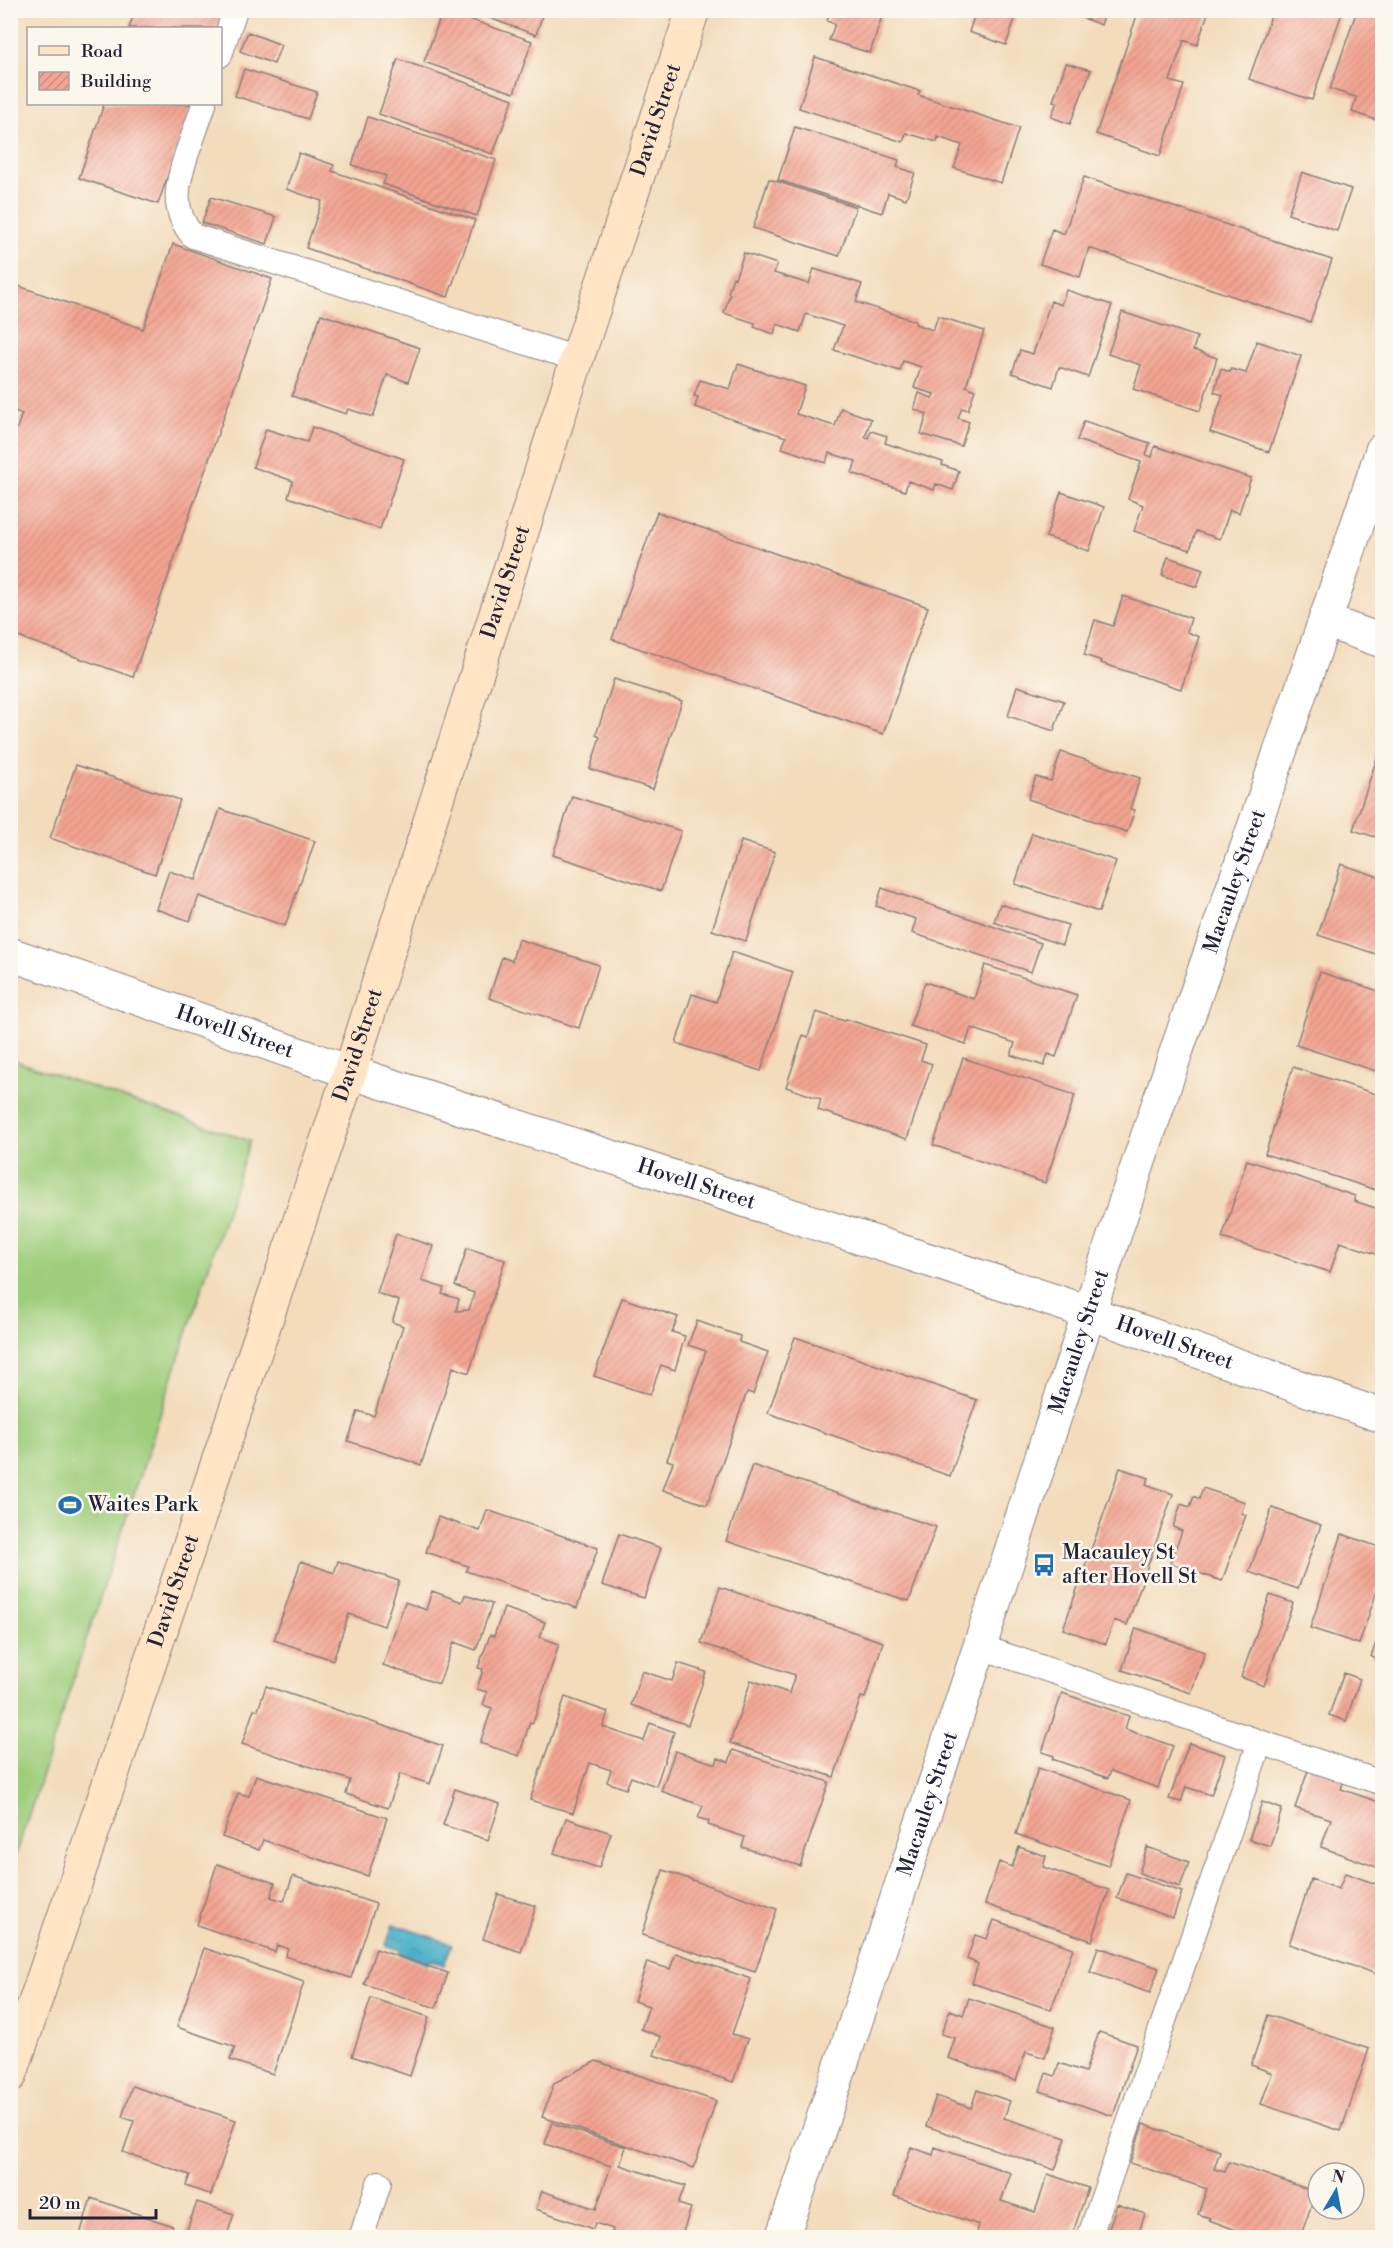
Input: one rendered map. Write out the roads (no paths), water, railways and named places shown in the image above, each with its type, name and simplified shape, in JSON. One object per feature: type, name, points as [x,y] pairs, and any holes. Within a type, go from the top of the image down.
[{"type":"street","name":"David Street","points":[[10,2076],[350,1072],[577,359],[693,10]]},
{"type":"street","name":"Macauley Street","points":[[786,2237],[1133,1180],[1383,450]]},
{"type":"street","points":[[1326,621],[1383,641]]},
{"type":"street","name":"Hovell Street","points":[[10,954],[350,1072],[1090,1313],[1383,1416]]},
{"type":"lane","points":[[222,49],[235,10]]},
{"type":"lane","points":[[204,105],[178,182],[176,197],[186,228],[194,236],[577,359]]},
{"type":"lane","points":[[981,1647],[1383,1783]]},
{"type":"lane","points":[[1089,2238],[1260,1743]]},
{"type":"lane","points":[[361,2238],[379,2183]]},
{"type":"water","points":[[393,1924],[452,1944],[444,1965],[429,1960],[428,1964],[400,1954],[401,1950],[386,1946]]},
{"type":"place","name":"Waites Park","points":[[70,1505]]},
{"type":"place","name":"Macauley St after Hovell St","points":[[1044,1565]]}]
